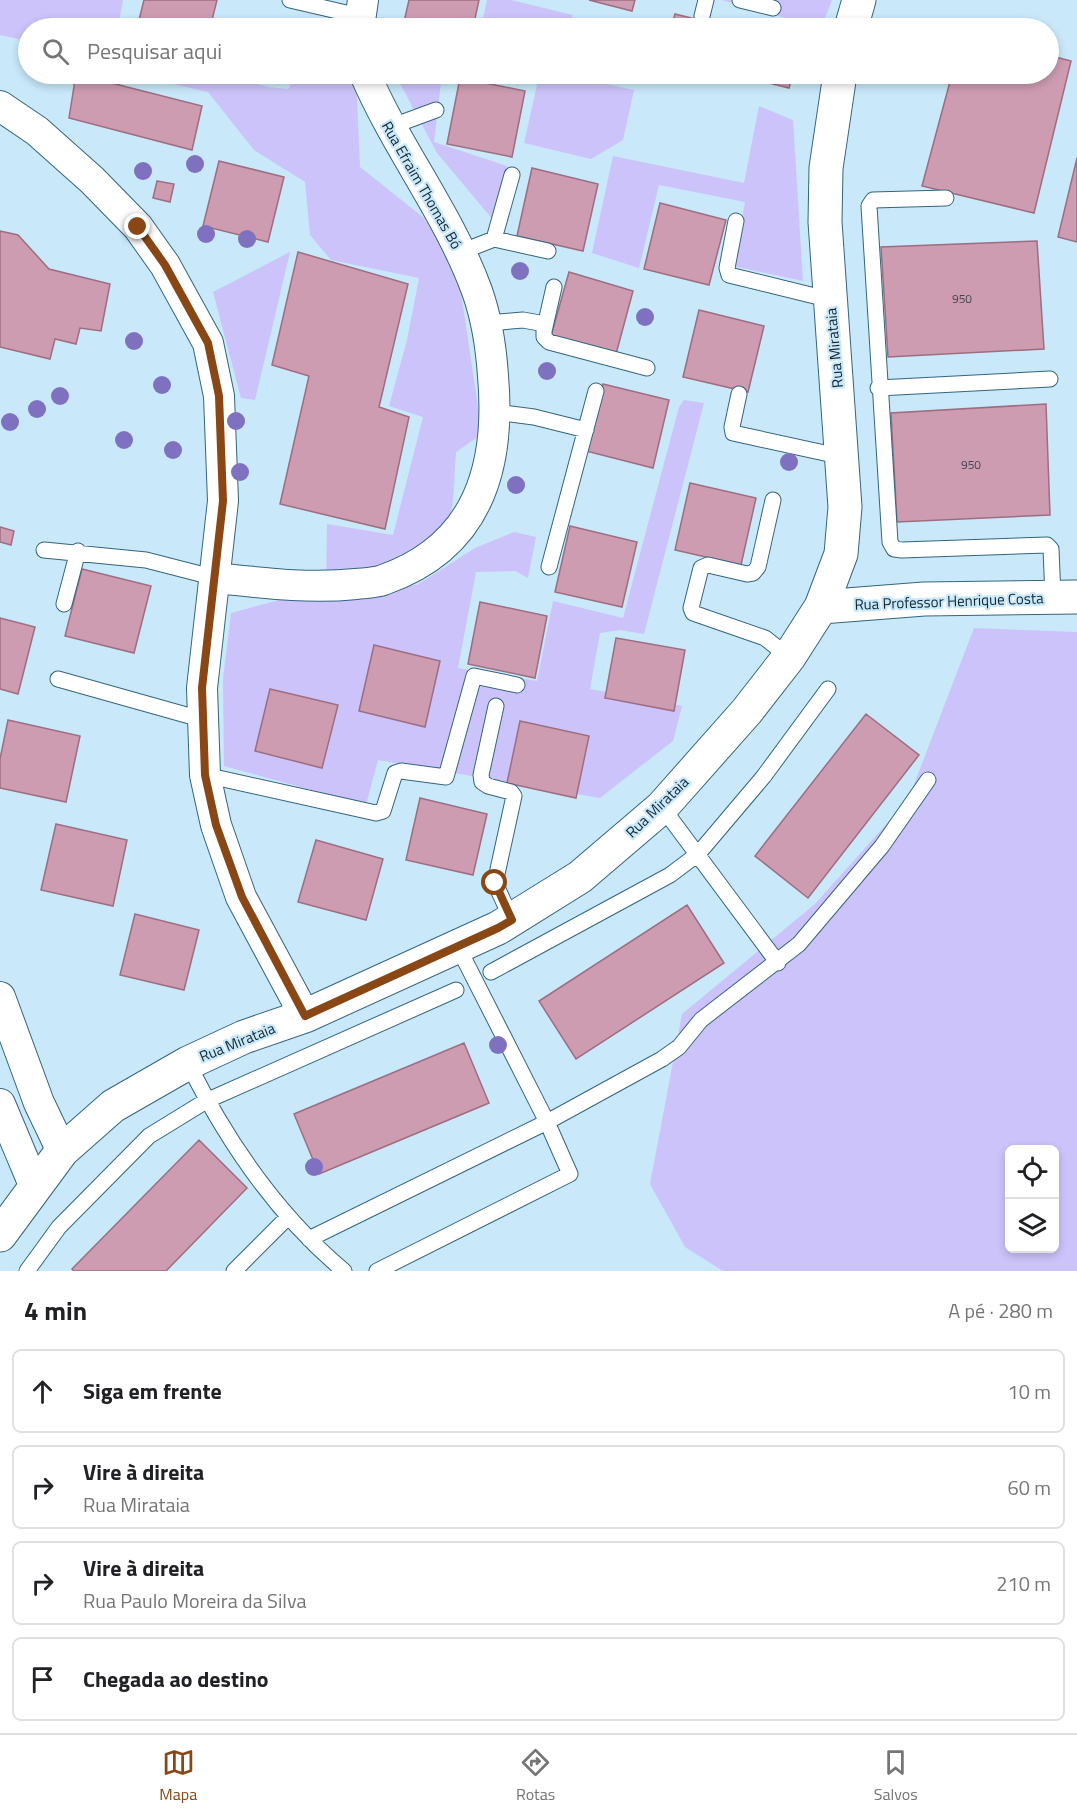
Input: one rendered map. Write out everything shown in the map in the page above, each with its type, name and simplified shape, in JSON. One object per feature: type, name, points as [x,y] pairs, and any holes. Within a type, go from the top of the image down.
[{"type":"street","points":[[854,18],[859,0]]},
{"type":"street","name":"Rua Efraim Thomas Bó","points":[[216,578],[287,586],[331,586],[381,581],[408,569],[444,546],[456,534],[476,506],[495,437],[496,412],[488,323],[461,252],[442,213],[390,127],[370,84]]},
{"type":"street","name":"Rua Mirataia","points":[[0,1235],[34,1185],[62,1151],[114,1106],[188,1063],[244,1037],[305,1016],[458,947],[512,920],[580,877],[662,807],[747,711],[789,657],[821,607],[841,554],[845,507],[843,457],[825,222],[826,168],[839,84]]},
{"type":"street","points":[[0,106],[37,131],[92,180],[138,227],[165,265],[208,343],[219,396],[223,501],[202,688],[205,775],[216,825],[242,897],[305,1016]]},
{"type":"street","name":"Rua Professor Henrique Costa","points":[[821,607],[924,599],[1065,597]]},
{"type":"street","points":[[0,997],[39,1103],[62,1151]]},
{"type":"street","points":[[0,1104],[34,1185]]},
{"type":"lane","points":[[290,0],[360,15]]},
{"type":"lane","points":[[702,16],[706,0]]},
{"type":"lane","points":[[740,0],[773,8]]},
{"type":"lane","points":[[390,127],[436,110]]},
{"type":"lane","points":[[495,239],[512,174]]},
{"type":"lane","points":[[946,198],[873,200],[868,206],[878,388],[890,542],[894,549],[1047,545],[1051,549],[1065,597]]},
{"type":"lane","points":[[736,221],[727,268],[729,274],[831,300]]},
{"type":"lane","points":[[461,252],[495,239],[548,251]]},
{"type":"lane","points":[[554,287],[545,324],[544,337],[549,342],[647,368]]},
{"type":"lane","points":[[488,323],[522,320],[545,324]]},
{"type":"lane","points":[[878,388],[1050,379]]},
{"type":"lane","points":[[549,567],[596,391]]},
{"type":"lane","points":[[739,394],[732,427],[734,433],[843,457]]},
{"type":"lane","points":[[496,412],[534,417],[586,430]]},
{"type":"lane","points":[[773,500],[758,567],[753,573],[747,574],[708,565],[701,568],[691,608],[693,613],[765,638],[789,657]]},
{"type":"lane","points":[[44,550],[78,551],[146,560],[216,578]]},
{"type":"lane","points":[[64,604],[78,551]]},
{"type":"lane","points":[[205,775],[376,813],[382,811],[395,773],[401,771],[446,777],[474,676],[517,684]]},
{"type":"lane","points":[[58,679],[204,720]]},
{"type":"lane","points":[[491,972],[670,875],[698,854],[756,785],[828,689]]},
{"type":"lane","points":[[496,705],[481,775],[482,782],[488,786],[511,792],[514,796],[495,883],[512,920]]},
{"type":"lane","points":[[309,1239],[547,1122],[662,1059],[679,1047],[701,1020],[778,963],[799,944],[882,846],[927,780]]},
{"type":"lane","points":[[662,807],[778,963]]},
{"type":"lane","points":[[377,1271],[570,1174],[547,1122],[458,947]]},
{"type":"lane","points":[[27,1271],[59,1227],[149,1136],[206,1101],[456,990]]},
{"type":"lane","points":[[188,1063],[206,1101],[237,1152],[287,1218],[309,1239],[325,1265],[344,1271]]},
{"type":"lane","points":[[234,1271],[287,1218]]},
{"type":"shaded area","points":[[0,0],[123,0],[120,18],[18,18],[18,39],[0,35]]},
{"type":"shaded area","points":[[487,0],[511,0],[573,15],[572,18],[483,18]]},
{"type":"shaded area","points":[[722,0],[832,0],[825,18],[786,18]]},
{"type":"shaded area","points":[[173,84],[257,84],[288,89],[291,84],[356,84],[360,167],[424,218],[458,272],[482,434],[456,452],[453,497],[447,531],[435,547],[422,555],[326,582],[327,524],[393,535],[423,417],[389,406],[407,340],[419,278],[331,260],[310,235],[305,182],[254,150],[208,92]]},
{"type":"shaded area","points":[[400,84],[441,84],[434,142],[507,166],[494,221],[437,153]]},
{"type":"shaded area","points":[[537,84],[606,84],[634,90],[623,140],[591,159],[524,143]]},
{"type":"shaded area","points":[[759,106],[793,120],[803,281],[733,266],[745,202],[659,185],[639,268],[592,253],[613,156],[744,183]]},
{"type":"shaded area","points":[[290,252],[255,400],[241,398],[213,292]]},
{"type":"shaded area","points":[[684,400],[704,403],[644,634],[620,630],[600,633],[590,689],[682,706],[673,741],[600,798],[378,760],[366,805],[224,766],[223,679],[231,613],[283,599],[358,589],[417,585],[475,548],[514,532],[536,537],[528,578],[515,571],[476,572],[458,668],[537,681],[553,601],[623,618],[679,407]]},
{"type":"shaded area","points":[[974,628],[1077,632],[1077,1271],[723,1271],[685,1247],[650,1184],[682,1014],[815,904],[908,800]]},
{"type":"building","points":[[144,0],[217,0],[212,18],[140,18]]},
{"type":"building","points":[[409,0],[479,0],[475,18],[405,18]]},
{"type":"building","points":[[589,0],[635,0],[632,11]]},
{"type":"building","points":[[675,14],[691,18],[674,18]]},
{"type":"building","points":[[1059,58],[1071,61],[1034,213],[922,186],[949,84],[1059,84]]},
{"type":"building","points":[[74,84],[115,84],[202,106],[192,150],[69,118]]},
{"type":"building","points":[[459,84],[490,84],[525,91],[512,157],[447,144]]},
{"type":"building","points":[[773,84],[790,84],[789,88]]},
{"type":"building","points":[[1077,158],[1077,242],[1058,237]]},
{"type":"building","points":[[219,161],[284,177],[268,242],[203,226]]},
{"type":"building","points":[[532,168],[598,184],[583,251],[517,236]]},
{"type":"building","points":[[157,181],[174,184],[170,202],[153,198]]},
{"type":"building","points":[[660,203],[726,220],[709,285],[644,269]]},
{"type":"building","points":[[0,231],[18,235],[49,269],[110,284],[101,331],[80,328],[76,344],[55,339],[50,359],[0,347]]},
{"type":"building","points":[[1037,241],[1044,349],[888,357],[881,247]]},
{"type":"building","points":[[298,252],[408,284],[379,407],[409,417],[385,529],[280,504],[309,376],[272,365]]},
{"type":"building","points":[[569,272],[633,291],[616,354],[551,336]]},
{"type":"building","points":[[699,310],[764,326],[748,392],[683,377]]},
{"type":"building","points":[[603,384],[669,400],[653,468],[586,451]]},
{"type":"building","points":[[1046,404],[1050,515],[897,522],[891,413]]},
{"type":"building","points":[[690,483],[756,498],[741,565],[675,550]]},
{"type":"building","points":[[570,526],[637,542],[622,607],[555,592]]},
{"type":"building","points":[[0,527],[14,531],[11,545],[0,542]]},
{"type":"building","points":[[82,569],[151,586],[134,653],[65,636]]},
{"type":"building","points":[[480,602],[547,616],[535,678],[468,664]]},
{"type":"building","points":[[0,618],[35,627],[18,694],[0,689]]},
{"type":"building","points":[[616,638],[685,650],[674,711],[605,698]]},
{"type":"building","points":[[374,645],[440,661],[425,727],[359,711]]},
{"type":"building","points":[[270,689],[338,705],[322,768],[255,751]]},
{"type":"building","points":[[866,714],[919,755],[808,898],[755,856]]},
{"type":"building","points":[[8,720],[80,736],[66,802],[0,788],[0,759]]},
{"type":"building","points":[[520,721],[589,736],[576,798],[507,783]]},
{"type":"building","points":[[420,798],[487,814],[473,875],[406,860]]},
{"type":"building","points":[[56,824],[127,840],[113,906],[41,890]]},
{"type":"building","points":[[316,840],[383,859],[366,920],[298,902]]},
{"type":"building","points":[[687,905],[724,963],[576,1059],[539,1001]]},
{"type":"building","points":[[135,914],[199,930],[184,990],[120,975]]},
{"type":"building","points":[[464,1043],[489,1103],[319,1174],[294,1114]]},
{"type":"building","points":[[199,1140],[247,1188],[166,1271],[74,1271],[72,1269]]},
{"type":"route","points":[[138,227],[165,265],[208,343],[219,396],[223,501],[202,688],[205,775],[216,825],[242,897],[305,1016],[512,920],[495,883]]}]
